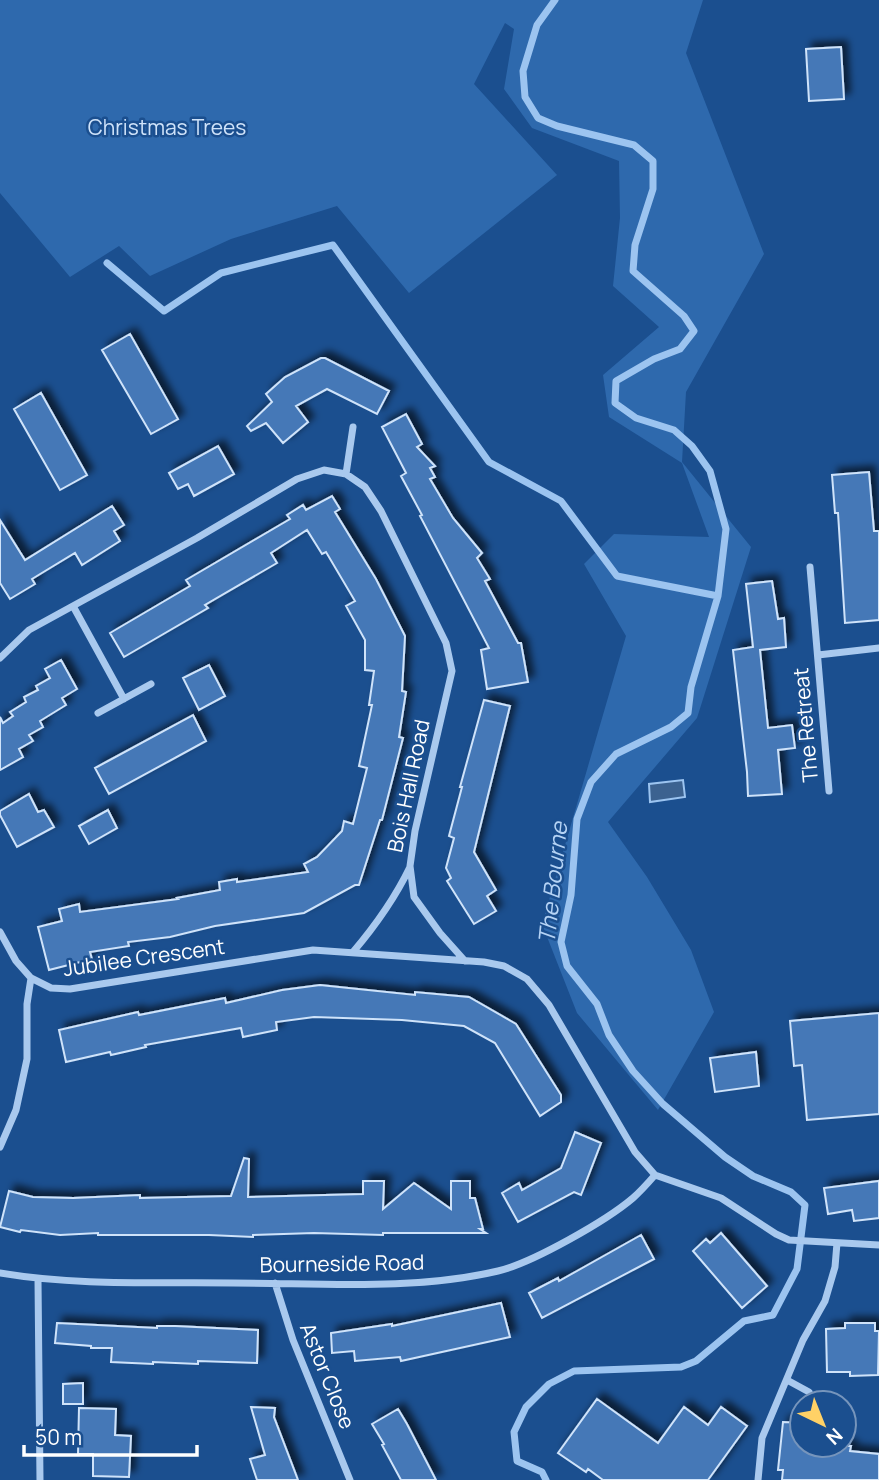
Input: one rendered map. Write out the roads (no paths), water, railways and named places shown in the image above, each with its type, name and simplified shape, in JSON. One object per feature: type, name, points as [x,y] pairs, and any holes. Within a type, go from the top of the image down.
[{"type":"street","points":[[0,658],[29,630],[197,538],[297,479],[324,470],[346,474],[353,427]]},
{"type":"street","name":"Bois Hall Road","points":[[346,474],[365,487],[381,511],[446,643],[452,671],[415,831],[410,866],[414,897],[440,933],[465,961]]},
{"type":"street","name":"The Retreat","points":[[810,567],[829,791]]},
{"type":"street","points":[[73,606],[124,699]]},
{"type":"street","name":"The Retreat","points":[[818,656],[879,648]]},
{"type":"street","points":[[98,713],[150,684]]},
{"type":"street","points":[[353,951],[397,893],[410,866]]},
{"type":"street","points":[[0,932],[16,961],[31,978],[27,1004],[27,1059],[16,1110],[0,1147]]},
{"type":"street","name":"Jubilee Crescent","points":[[31,978],[51,988],[70,989],[313,950],[465,961]]},
{"type":"street","points":[[465,961],[503,966],[527,979],[549,1005],[635,1152],[655,1175],[720,1198],[789,1240],[879,1245]]},
{"type":"street","name":"Bourneside Road","points":[[0,1273],[38,1280],[131,1283],[374,1284],[447,1279],[500,1271],[544,1252],[610,1215],[633,1198],[655,1175]]},
{"type":"street","points":[[758,1480],[762,1438],[803,1340],[825,1301],[835,1267],[837,1243]]},
{"type":"street","points":[[38,1280],[40,1480]]},
{"type":"street","name":"Astor Close","points":[[275,1283],[293,1340],[351,1480]]},
{"type":"street","points":[[786,1380],[803,1389]]},
{"type":"waterway","name":"The Bourne","points":[[546,1480],[542,1472],[517,1461],[514,1432],[526,1407],[549,1384],[574,1371],[681,1367],[696,1361],[744,1321],[773,1315],[797,1269],[805,1205],[791,1192],[753,1176],[725,1157],[663,1104],[633,1071],[609,1035],[597,1004],[567,966],[561,942],[571,895],[577,819],[591,782],[616,754],[671,727],[688,713],[691,687],[718,596],[726,529],[710,471],[692,446],[674,430],[636,418],[615,403],[616,381],[654,359],[680,349],[694,331],[684,316],[633,271],[635,245],[653,189],[653,161],[634,145],[557,126],[538,118],[525,97],[523,71],[537,25],[555,0]]},
{"type":"waterway","points":[[107,263],[164,311],[221,273],[333,245],[489,462],[561,501],[617,576],[718,596]]},
{"type":"park label","name":"Christmas Trees","points":[[167,128]]}]
